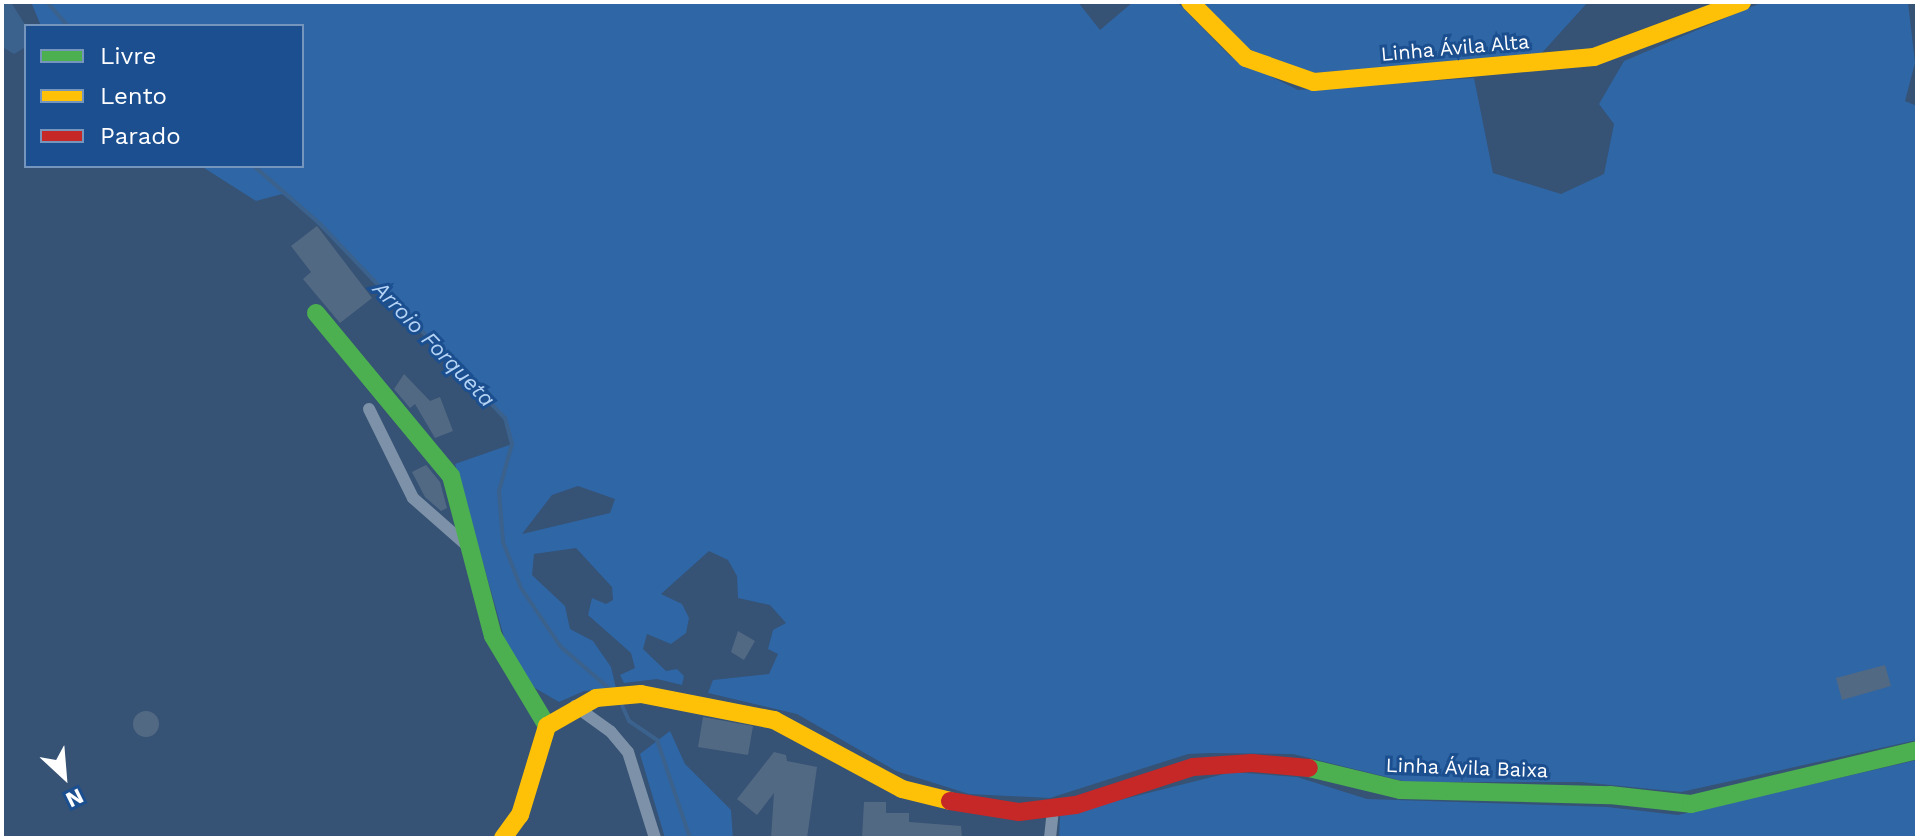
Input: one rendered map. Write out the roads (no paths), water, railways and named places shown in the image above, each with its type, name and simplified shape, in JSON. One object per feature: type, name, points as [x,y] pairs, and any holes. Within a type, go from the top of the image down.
[{"type":"street","name":"Linha Ávila Alta","points":[[1190,2],[1246,58],[1314,82],[1594,57],[1637,45],[1742,2]]},
{"type":"street","points":[[316,313],[451,476],[473,550],[493,636],[547,726],[520,815],[503,838]]},
{"type":"street","points":[[369,409],[413,498],[473,550]]},
{"type":"street","name":"Linha Ávila Baixa","points":[[547,726],[575,706],[596,698],[641,694],[774,720],[889,783],[927,797],[982,810],[1053,810],[1193,767],[1252,763],[1304,767],[1400,790],[1598,795],[1691,804],[1917,750]]},
{"type":"street","points":[[575,706],[611,732],[628,752],[655,838]]},
{"type":"street","points":[[1050,838],[1053,810]]},
{"type":"waterway","name":"Arroio Forqueta","points":[[47,2],[66,24]]},
{"type":"waterway","name":"Arroio Forqueta","points":[[256,168],[320,224],[505,418],[512,444],[499,491],[503,542],[521,588],[561,647],[611,690]]},
{"type":"waterway","name":"Arroio Forqueta","points":[[621,703],[629,721],[657,740],[690,838]]},
{"type":"waterway","name":"Arroio Forqueta","points":[[1347,838],[1392,838]]},
{"type":"waterway","name":"Arroio Forqueta","points":[[1652,838],[1657,838]]}]
